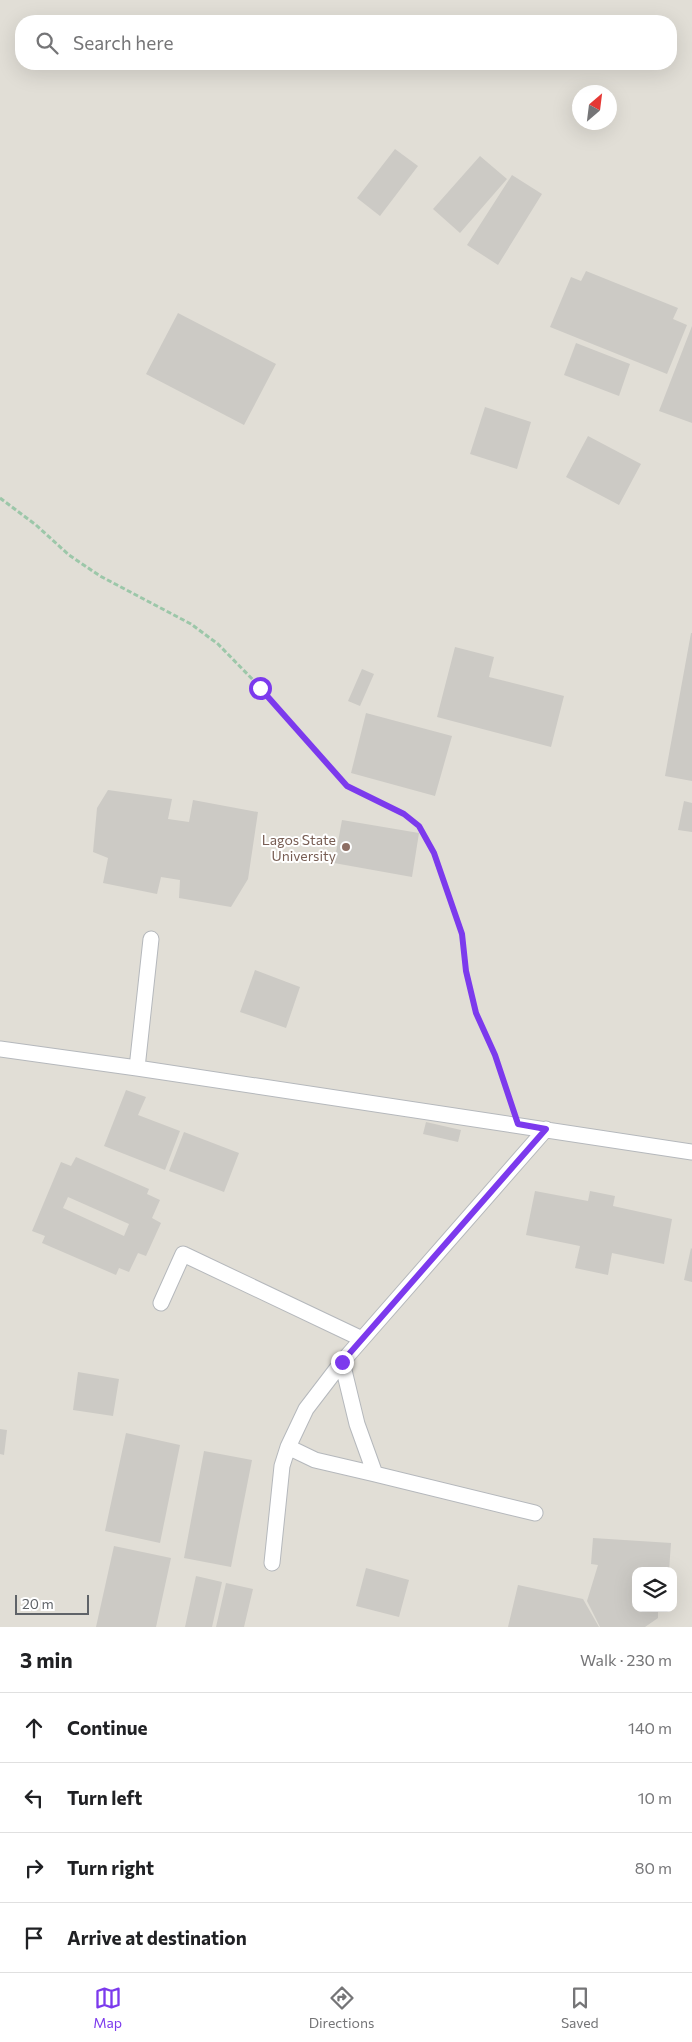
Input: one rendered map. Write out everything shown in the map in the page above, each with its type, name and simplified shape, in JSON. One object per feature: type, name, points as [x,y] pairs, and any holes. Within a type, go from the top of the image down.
[{"type":"lane","points":[[137,1068],[151,939]]},
{"type":"lane","points":[[0,1049],[518,1124],[692,1152]]},
{"type":"lane","points":[[272,1563],[282,1466],[288,1447],[306,1409],[342,1362],[546,1129]]},
{"type":"lane","points":[[160,1303],[183,1254],[362,1339]]},
{"type":"lane","points":[[342,1362],[356,1424],[374,1474]]},
{"type":"lane","points":[[288,1447],[315,1460],[535,1513]]},
{"type":"path","points":[[0,498],[36,524],[69,555],[84,566],[191,624],[218,644],[260,688],[347,786],[404,814],[419,826],[434,853],[462,934],[466,971],[476,1013],[495,1055],[518,1124]]},
{"type":"shaded area","name":"Lagos State University","points":[[0,0],[692,0],[692,1627],[0,1627]]},
{"type":"building","points":[[395,149],[418,166],[380,216],[357,198]]},
{"type":"building","points":[[480,156],[507,179],[460,233],[433,209]]},
{"type":"building","points":[[512,175],[542,194],[498,265],[467,245]]},
{"type":"building","points":[[586,271],[678,308],[673,319],[687,325],[667,374],[550,327],[571,277],[581,281]]},
{"type":"building","points":[[178,313],[276,364],[244,425],[146,374]]},
{"type":"building","points":[[692,326],[692,423],[659,411]]},
{"type":"building","points":[[576,343],[630,364],[619,396],[564,375]]},
{"type":"building","points":[[485,407],[531,422],[517,469],[470,454]]},
{"type":"building","points":[[588,436],[641,464],[619,505],[566,477]]},
{"type":"building","points":[[692,633],[692,781],[665,776]]},
{"type":"building","points":[[455,647],[494,657],[489,677],[564,696],[551,747],[437,717]]},
{"type":"building","points":[[362,669],[374,674],[360,706],[348,701]]},
{"type":"building","points":[[366,713],[452,736],[435,796],[351,773]]},
{"type":"building","points":[[108,790],[172,799],[168,819],[189,822],[193,800],[258,812],[248,879],[231,907],[179,898],[180,880],[161,877],[157,894],[103,883],[108,858],[93,852],[97,808]]},
{"type":"building","points":[[684,801],[692,803],[692,832],[678,830]]},
{"type":"building","points":[[342,820],[419,833],[412,877],[334,863]]},
{"type":"building","points":[[255,970],[300,987],[286,1028],[240,1012]]},
{"type":"building","points":[[126,1090],[146,1097],[138,1115],[180,1131],[165,1170],[104,1146]]},
{"type":"building","points":[[426,1122],[461,1130],[458,1142],[423,1134]]},
{"type":"building","points":[[184,1132],[239,1153],[224,1192],[169,1171]]},
{"type":"building","points":[[76,1157],[149,1189],[147,1194],[160,1200],[152,1218],[161,1223],[146,1256],[138,1253],[129,1272],[119,1268],[116,1275],[42,1243],[45,1236],[32,1231],[61,1162],[71,1166]],"holes":[[[68,1197],[129,1224],[124,1236],[63,1208]]]},
{"type":"building","points":[[535,1191],[588,1201],[590,1191],[615,1196],[613,1206],[672,1219],[664,1264],[612,1253],[608,1275],[575,1268],[580,1246],[526,1235]]},
{"type":"building","points":[[692,1249],[692,1282],[684,1280]]},
{"type":"building","points":[[78,1372],[119,1379],[113,1416],[73,1410]]},
{"type":"building","points":[[0,1429],[7,1430],[4,1455],[0,1454]]},
{"type":"building","points":[[126,1433],[180,1445],[160,1543],[105,1531]]},
{"type":"building","points":[[204,1451],[252,1460],[231,1567],[184,1558]]},
{"type":"building","points":[[593,1538],[671,1543],[669,1567],[632,1567],[632,1612],[658,1612],[658,1618],[645,1627],[600,1627],[587,1601],[598,1565],[591,1564]]},
{"type":"building","points":[[114,1546],[171,1558],[156,1627],[96,1627]]},
{"type":"building","points":[[366,1568],[409,1580],[399,1617],[356,1606]]},
{"type":"building","points":[[196,1576],[222,1582],[212,1627],[185,1627]]},
{"type":"building","points":[[226,1583],[253,1589],[244,1627],[216,1627]]},
{"type":"building","points":[[518,1585],[583,1599],[599,1627],[508,1627]]},
{"type":"place","name":"Lagos State University","points":[[346,847]]},
{"type":"route","points":[[260,688],[347,786],[372,800],[404,814],[419,826],[434,853],[462,934],[466,971],[476,1013],[495,1055],[518,1124],[546,1129],[342,1362]]}]
